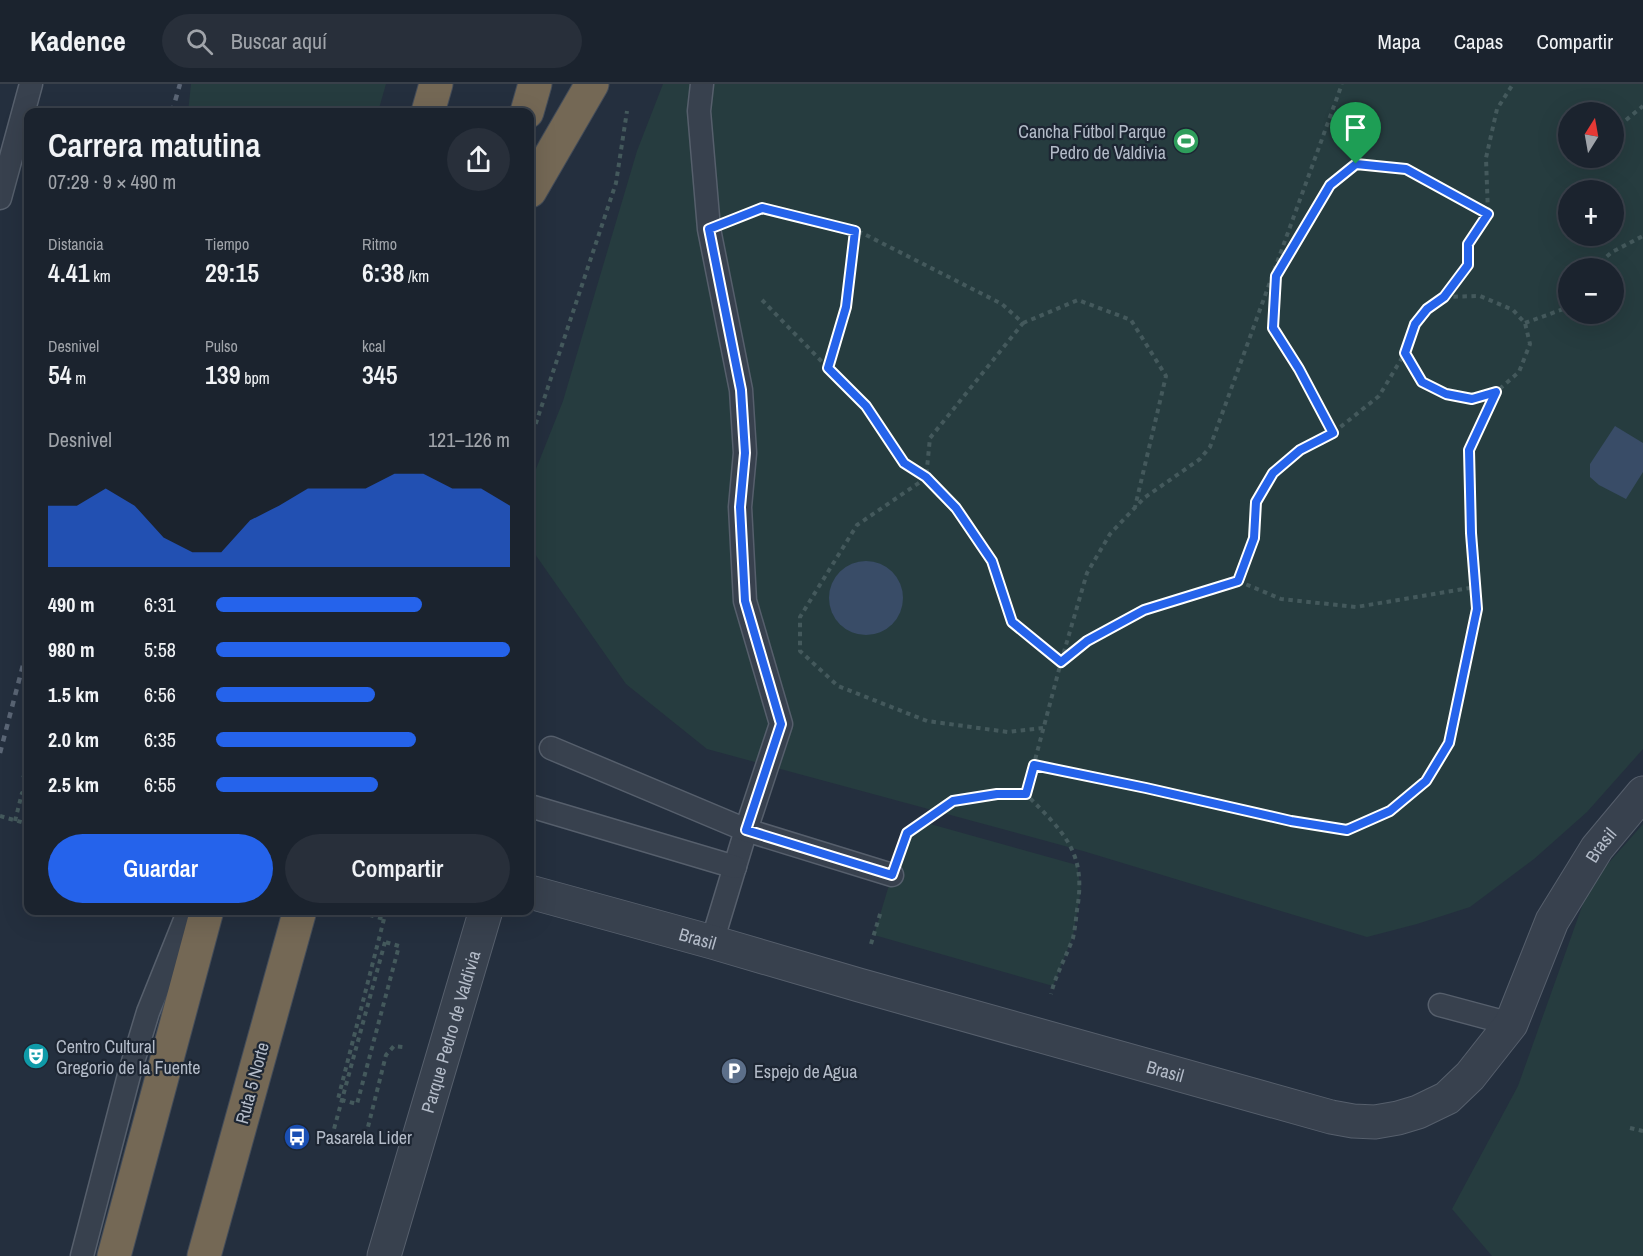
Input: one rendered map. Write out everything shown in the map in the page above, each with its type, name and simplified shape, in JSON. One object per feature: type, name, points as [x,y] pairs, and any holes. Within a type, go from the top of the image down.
[{"type":"highway","points":[[429,108],[436,84]]},
{"type":"highway","points":[[528,108],[535,84]]},
{"type":"highway","points":[[534,184],[592,84]]},
{"type":"highway","points":[[114,1256],[206,915]]},
{"type":"highway","name":"Ruta 5 Norte","points":[[204,1256],[299,915]]},
{"type":"street","name":"Brasil","points":[[534,893],[1331,1117],[1375,1122],[1398,1119],[1418,1112],[1447,1098],[1470,1077],[1511,1024],[1552,921],[1597,848],[1643,793]]},
{"type":"street","name":"Parque Pedro de Valdivia","points":[[384,1256],[485,915]]},
{"type":"lane","points":[[24,108],[31,84]]},
{"type":"lane","points":[[702,84],[699,111],[709,229],[741,390],[745,453],[740,507],[745,601],[781,724],[712,942]]},
{"type":"lane","points":[[0,198],[24,110]]},
{"type":"lane","points":[[551,748],[746,830],[892,875]]},
{"type":"lane","points":[[534,807],[735,867]]},
{"type":"lane","points":[[82,1256],[147,1012],[187,915]]},
{"type":"lane","points":[[1440,1005],[1511,1024]]},
{"type":"path","points":[[1026,794],[1087,573],[1110,534],[1135,507],[1144,498],[1200,459],[1210,447],[1342,84]]},
{"type":"path","points":[[1238,581],[1254,538],[1256,502],[1273,473],[1300,450],[1333,433],[1379,396],[1405,353],[1415,324],[1427,309],[1444,297],[1468,265],[1468,244],[1488,214],[1486,158],[1497,110],[1513,84]]},
{"type":"path","points":[[1626,120],[1643,106]]},
{"type":"path","points":[[534,429],[616,183],[628,107]]},
{"type":"path","points":[[1333,433],[1299,369],[1273,328],[1276,276],[1330,185],[1356,164],[1406,169],[1488,214]]},
{"type":"path","points":[[709,229],[762,208],[862,233],[1002,304],[1023,323]]},
{"type":"path","points":[[828,368],[846,307],[855,231]]},
{"type":"path","points":[[1605,258],[1643,236]]},
{"type":"path","points":[[757,294],[866,406],[904,463],[926,477],[956,508],[992,561],[1012,622],[1061,662]]},
{"type":"path","points":[[1034,765],[1291,821],[1347,830],[1390,811],[1426,781],[1449,743],[1477,609],[1471,533],[1469,450],[1496,392],[1519,372],[1530,344],[1525,323],[1513,310],[1480,296],[1444,297]]},
{"type":"path","points":[[1043,728],[1008,732],[927,721],[838,686],[800,651],[800,617],[857,525],[926,477],[930,438],[1023,323],[1078,300],[1131,320],[1166,375],[1135,507]]},
{"type":"path","points":[[1525,323],[1558,311]]},
{"type":"path","points":[[1405,353],[1422,382],[1446,394],[1472,399],[1496,392]]},
{"type":"path","points":[[1061,662],[1087,641],[1144,610],[1238,581],[1281,598],[1356,607],[1476,587]]},
{"type":"path","points":[[15,821],[22,793],[24,794]]},
{"type":"path","points":[[859,985],[907,833],[953,801],[997,794],[1026,794],[1058,826],[1075,853],[1081,889],[1073,936],[1055,979],[1040,1035]]},
{"type":"path","points":[[0,816],[24,823]]},
{"type":"path","points":[[370,915],[384,919],[338,1099],[342,1100],[357,1104],[399,946],[385,942],[342,1100],[331,1140],[349,1144],[361,1141],[367,1131],[386,1055],[394,1046],[403,1047]]},
{"type":"path","points":[[1630,1128],[1643,1131]]},
{"type":"green space","points":[[191,84],[386,84],[379,108],[188,108]]},
{"type":"green space","points":[[663,84],[1643,84],[1643,749],[1587,812],[1534,859],[1470,907],[1367,937],[1083,851],[707,749],[626,684],[534,553],[534,474],[563,401],[637,151]]},
{"type":"green space","points":[[923,822],[1077,865],[1081,889],[1073,936],[1053,986],[874,935],[907,833]]},
{"type":"green space","points":[[1643,824],[1643,1256],[1492,1256],[1452,1209],[1518,1086],[1590,884]]},
{"type":"water","points":[[1615,426],[1643,443],[1643,472],[1626,499],[1599,485],[1590,477],[1590,464]]},
{"type":"water","points":[[866,561],[887,567],[897,577],[903,598],[897,619],[887,629],[866,635],[845,629],[835,619],[829,598],[835,577],[845,567]]},
{"type":"railway","points":[[173,108],[180,84]]},
{"type":"railway","points":[[0,753],[24,661]]},
{"type":"place","name":"Cancha Fútbol Parque Pedro de Valdivia","points":[[1186,141]]},
{"type":"place","name":"Centro Cultural Gregorio de la Fuente","points":[[36,1056]]},
{"type":"place","name":"Espejo de Agua","points":[[734,1071]]},
{"type":"place","name":"Pasarela Lider","points":[[297,1137]]},
{"type":"route","points":[[1356,164],[1406,169],[1488,214],[1468,244],[1468,265],[1444,297],[1427,309],[1415,324],[1405,353],[1422,382],[1446,394],[1472,399],[1496,392],[1469,450],[1471,533],[1477,609],[1449,743],[1426,781],[1390,811],[1347,830],[1291,821],[1034,765],[1026,794],[997,794],[953,801],[907,833],[892,875],[746,830],[781,724],[745,601],[740,507],[745,453],[741,390],[709,229],[762,208],[855,231],[846,307],[828,368],[866,406],[904,463],[926,477],[956,508],[992,561],[1012,622],[1061,662],[1087,641],[1144,610],[1238,581],[1254,538],[1256,502],[1273,473],[1300,450],[1333,433],[1299,369],[1273,328],[1276,276],[1330,185],[1356,164]]}]
